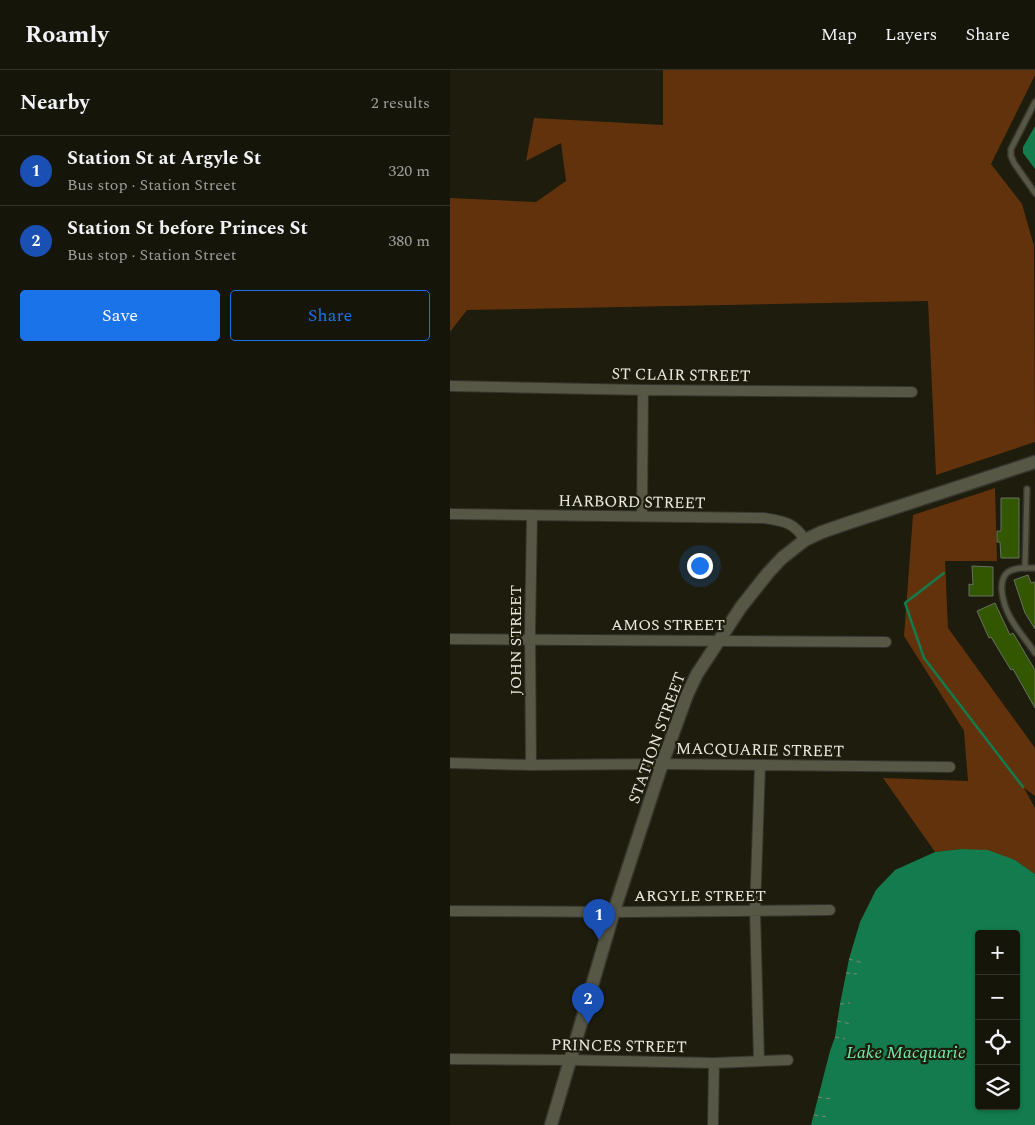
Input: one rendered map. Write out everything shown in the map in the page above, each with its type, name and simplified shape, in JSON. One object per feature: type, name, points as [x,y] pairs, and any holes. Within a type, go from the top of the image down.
[{"type":"street","name":"ST CLAIR STREET","points":[[450,386],[912,392]]},
{"type":"street","points":[[642,516],[643,390]]},
{"type":"street","name":"STATION STREET","points":[[551,1125],[614,911],[686,695],[697,674],[741,607],[768,573],[787,554],[805,540],[855,520],[1035,462]]},
{"type":"street","name":"HARBORD STREET","points":[[450,514],[764,518],[789,524],[798,530],[805,540]]},
{"type":"street","name":"JOHN STREET","points":[[531,765],[532,515]]},
{"type":"street","name":"AMOS STREET","points":[[450,639],[886,642]]},
{"type":"street","name":"MACQUARIE STREET","points":[[450,763],[950,767]]},
{"type":"street","points":[[759,1061],[755,911],[760,765]]},
{"type":"street","name":"ARGYLE STREET","points":[[450,910],[830,910]]},
{"type":"street","name":"PRINCES STREET","points":[[450,1059],[714,1063],[788,1060]]},
{"type":"street","points":[[713,1125],[714,1063]]},
{"type":"lane","points":[[1035,102],[1011,149],[1011,156],[1035,193]]},
{"type":"lane","points":[[1026,568],[1027,489]]},
{"type":"lane","points":[[1035,568],[1015,569],[1008,572],[1004,576],[1001,588],[1010,618],[1035,653]]},
{"type":"path","points":[[849,960],[862,963]]},
{"type":"path","points":[[846,973],[857,974]]},
{"type":"path","points":[[840,1004],[850,1003]]},
{"type":"path","points":[[837,1021],[851,1024]]},
{"type":"path","points":[[836,1037],[845,1039]]},
{"type":"path","points":[[818,1096],[832,1099]]},
{"type":"path","points":[[814,1115],[828,1118]]},
{"type":"shaded area","points":[[663,70],[1035,70],[1035,75],[991,164],[1022,204],[1034,246],[1035,442],[936,475],[928,301],[467,310],[450,332],[450,198],[536,202],[566,181],[561,143],[526,161],[534,118],[663,125]]},
{"type":"shaded area","points":[[995,488],[997,561],[945,561],[948,628],[1035,748],[1035,796],[1024,788],[1035,808],[1035,874],[1015,860],[961,849],[935,852],[883,778],[968,781],[964,731],[904,636],[913,515]]},
{"type":"water","points":[[1035,126],[1035,169],[1023,153],[1023,147]]},
{"type":"water","name":"Lake Macquarie","points":[[961,849],[988,850],[1015,860],[1035,874],[1035,1125],[811,1125],[835,1037],[849,959],[860,922],[876,890],[895,870],[935,852]]},
{"type":"building","points":[[1001,498],[1019,498],[1019,558],[1001,558],[1000,542],[997,542],[997,531],[1001,531]]},
{"type":"building","points":[[972,566],[993,567],[993,596],[969,596],[969,584],[973,585]]},
{"type":"building","points":[[1028,575],[1031,583],[1035,582],[1035,629],[1025,613],[1014,580]]},
{"type":"building","points":[[995,603],[1010,635],[1013,633],[1035,670],[1035,708],[1013,669],[1011,670],[991,637],[989,638],[977,611]]},
{"type":"waterway","points":[[944,573],[905,603],[924,658],[1023,787]]},
{"type":"place","name":"Station St at Argyle St","points":[[599,940]]},
{"type":"place","name":"Station St before Princes St","points":[[588,1024]]}]
